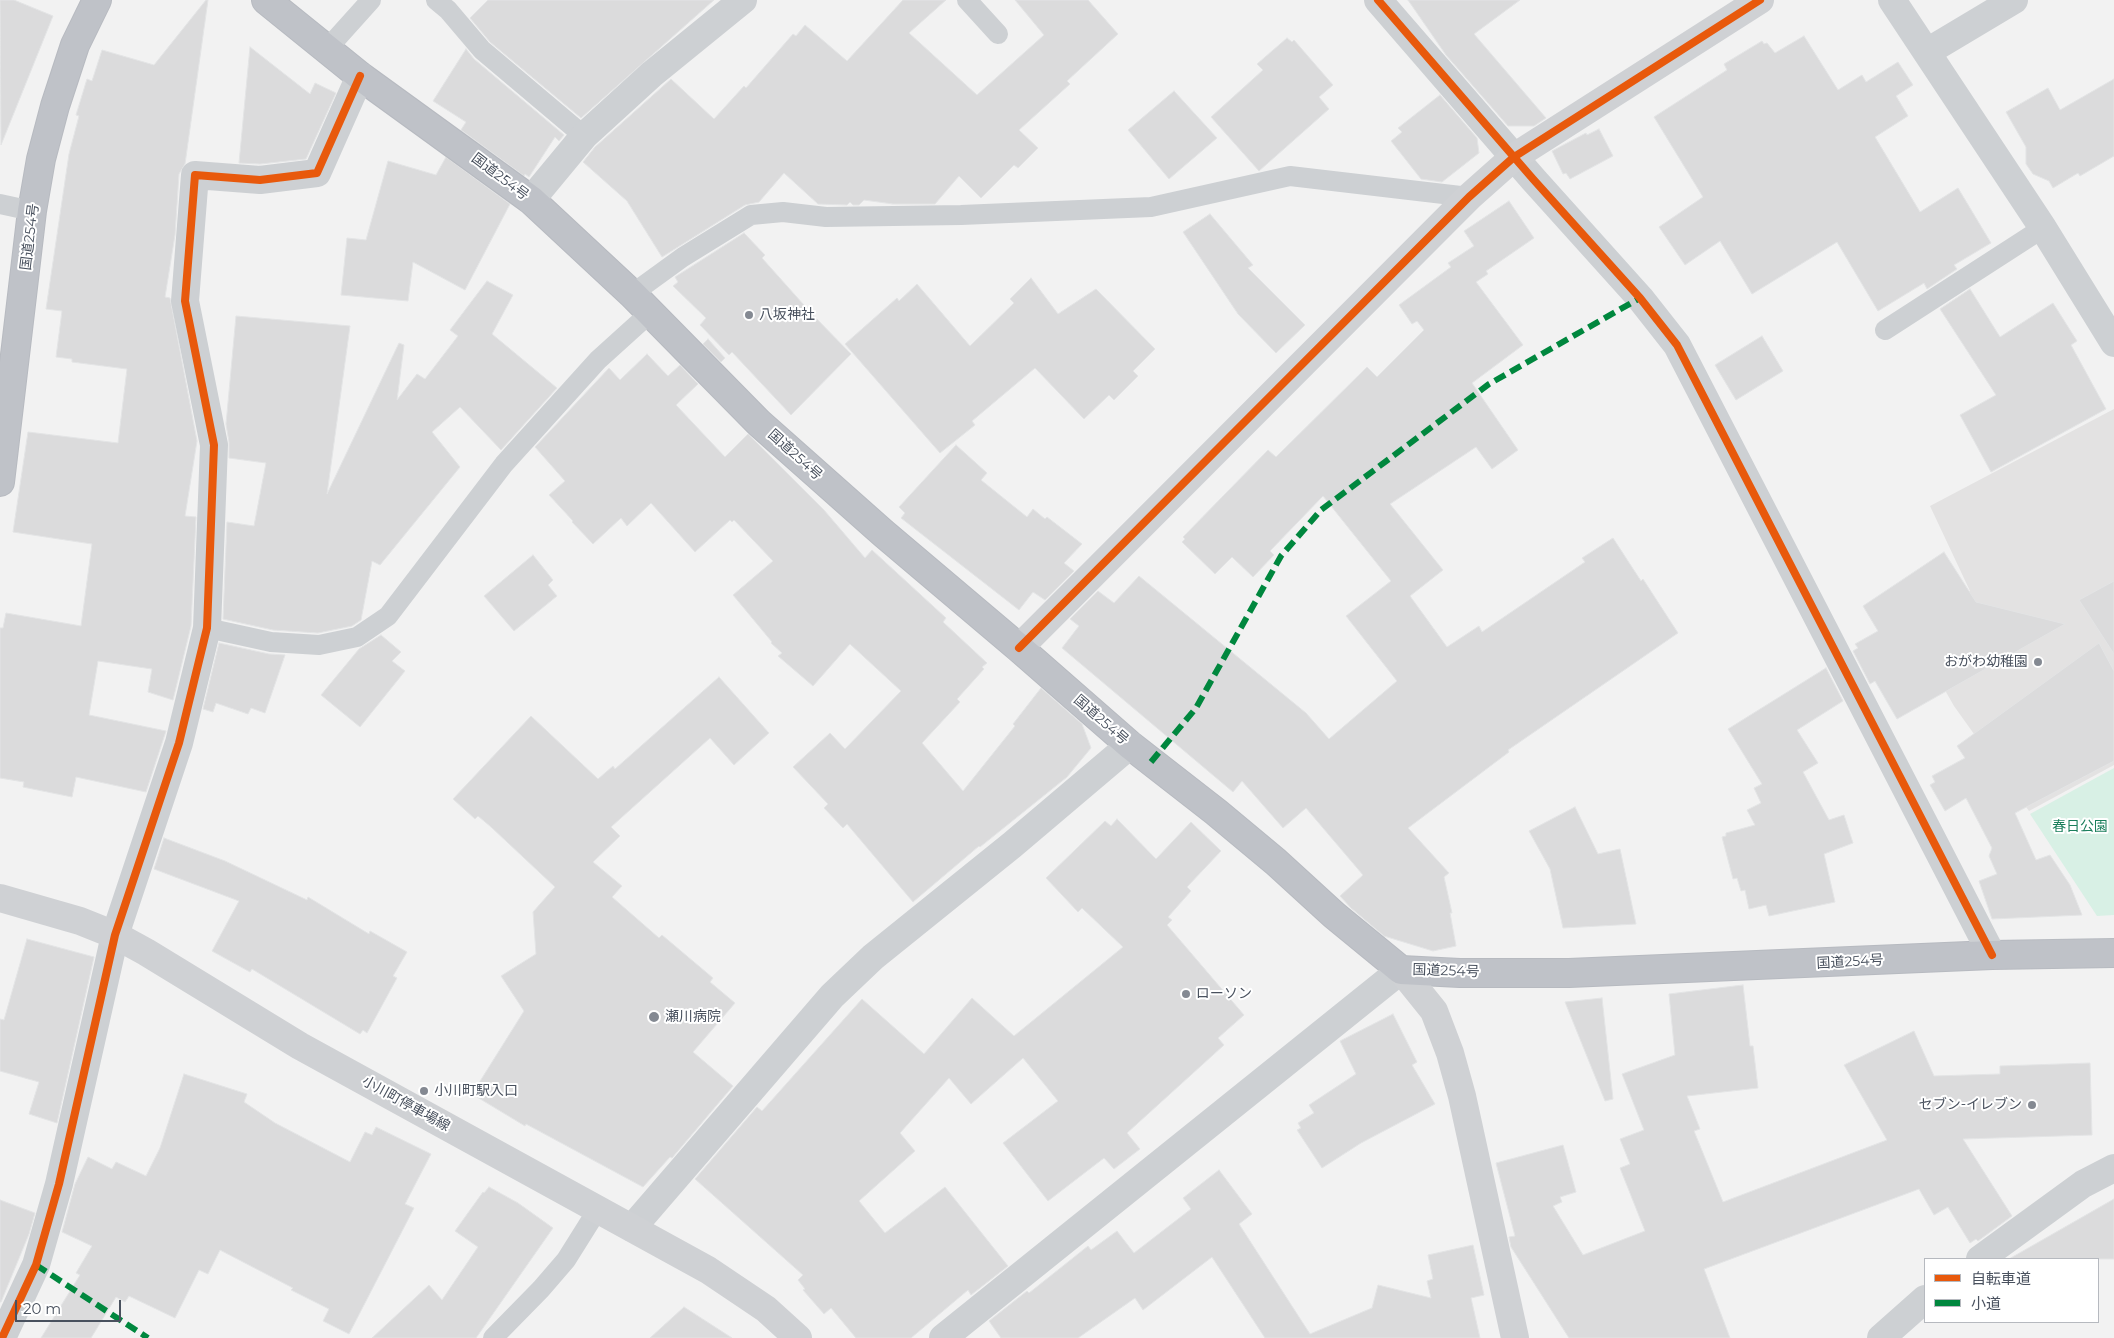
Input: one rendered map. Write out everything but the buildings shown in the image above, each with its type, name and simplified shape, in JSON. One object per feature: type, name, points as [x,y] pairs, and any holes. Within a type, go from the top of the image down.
[{"type":"highway","name":"国道254号","points":[[0,482],[5,416],[32,212],[41,159],[55,106],[75,45],[97,0]]},
{"type":"highway","name":"国道254号","points":[[266,0],[360,76],[531,200],[641,303],[759,423],[883,534],[1020,648],[1130,744],[1231,824],[1334,915],[1401,970],[1460,973],[1569,973],[1992,955],[2114,953]]},
{"type":"street","points":[[531,200],[584,136],[652,74],[743,0]]},
{"type":"street","points":[[1378,0],[1514,157],[1640,298],[1677,345],[1992,955]]},
{"type":"street","points":[[1020,648],[1469,197],[1514,157],[1760,0]]},
{"type":"street","points":[[1892,0],[2043,228],[2114,343]]},
{"type":"street","points":[[1927,52],[2014,0]]},
{"type":"street","points":[[2,1338],[36,1265],[59,1184],[115,935],[179,743],[206,628],[214,445],[185,301],[195,175],[260,180],[317,173],[360,76]]},
{"type":"street","points":[[632,1228],[832,996],[873,957],[1012,845],[1130,744]]},
{"type":"street","name":"小川町停車場線","points":[[0,898],[80,921],[115,935],[146,952],[300,1046],[708,1270],[766,1309],[798,1338]]},
{"type":"street","points":[[943,1338],[1401,970],[1434,1011],[1450,1053],[1462,1096],[1515,1338]]},
{"type":"street","points":[[1981,1258],[2083,1184],[2114,1168]]},
{"type":"street","points":[[1881,1338],[1924,1300]]},
{"type":"lane","points":[[327,49],[371,0]]},
{"type":"lane","points":[[436,0],[448,10],[482,50],[584,136]]},
{"type":"lane","points":[[967,0],[998,34]]},
{"type":"lane","points":[[206,628],[271,642],[319,645],[357,637],[388,616],[504,464],[598,360],[641,303],[683,257],[751,215],[783,212],[826,217],[942,215],[1151,207],[1290,176],[1469,197]]},
{"type":"lane","points":[[0,204],[32,212]]},
{"type":"lane","points":[[1885,330],[2043,228]]},
{"type":"lane","points":[[493,1338],[541,1289],[566,1260],[598,1209]]},
{"type":"shaded area","points":[[2114,409],[2114,765],[2029,811],[1954,706],[1901,613],[1970,591],[1930,506]]},
{"type":"green space","name":"春日公園","points":[[2114,768],[2114,915],[2097,916],[2030,814]]},
{"type":"marked path","points":[[1151,762],[1196,708],[1281,556],[1321,510],[1489,384],[1640,298]]},
{"type":"marked path","points":[[36,1265],[148,1338]]},
{"type":"cycle path","points":[[1378,0],[1533,179],[1640,298],[1677,345],[1992,955]]},
{"type":"cycle path","points":[[1019,648],[1469,197],[1514,157],[1760,0]]},
{"type":"cycle path","points":[[2,1338],[36,1265],[59,1184],[115,935],[179,743],[207,628],[214,445],[185,301],[195,175],[260,180],[317,173],[360,76]]},
{"type":"place","name":"八坂神社","points":[[749,315]]},
{"type":"place","name":"おがわ幼稚園","points":[[2038,662]]},
{"type":"place","name":"ローソン","points":[[1186,994]]},
{"type":"place","name":"瀬川病院","points":[[654,1017]]},
{"type":"place","name":"小川町駅入口","points":[[424,1091]]},
{"type":"place","name":"セブン-イレブン","points":[[2032,1105]]}]
